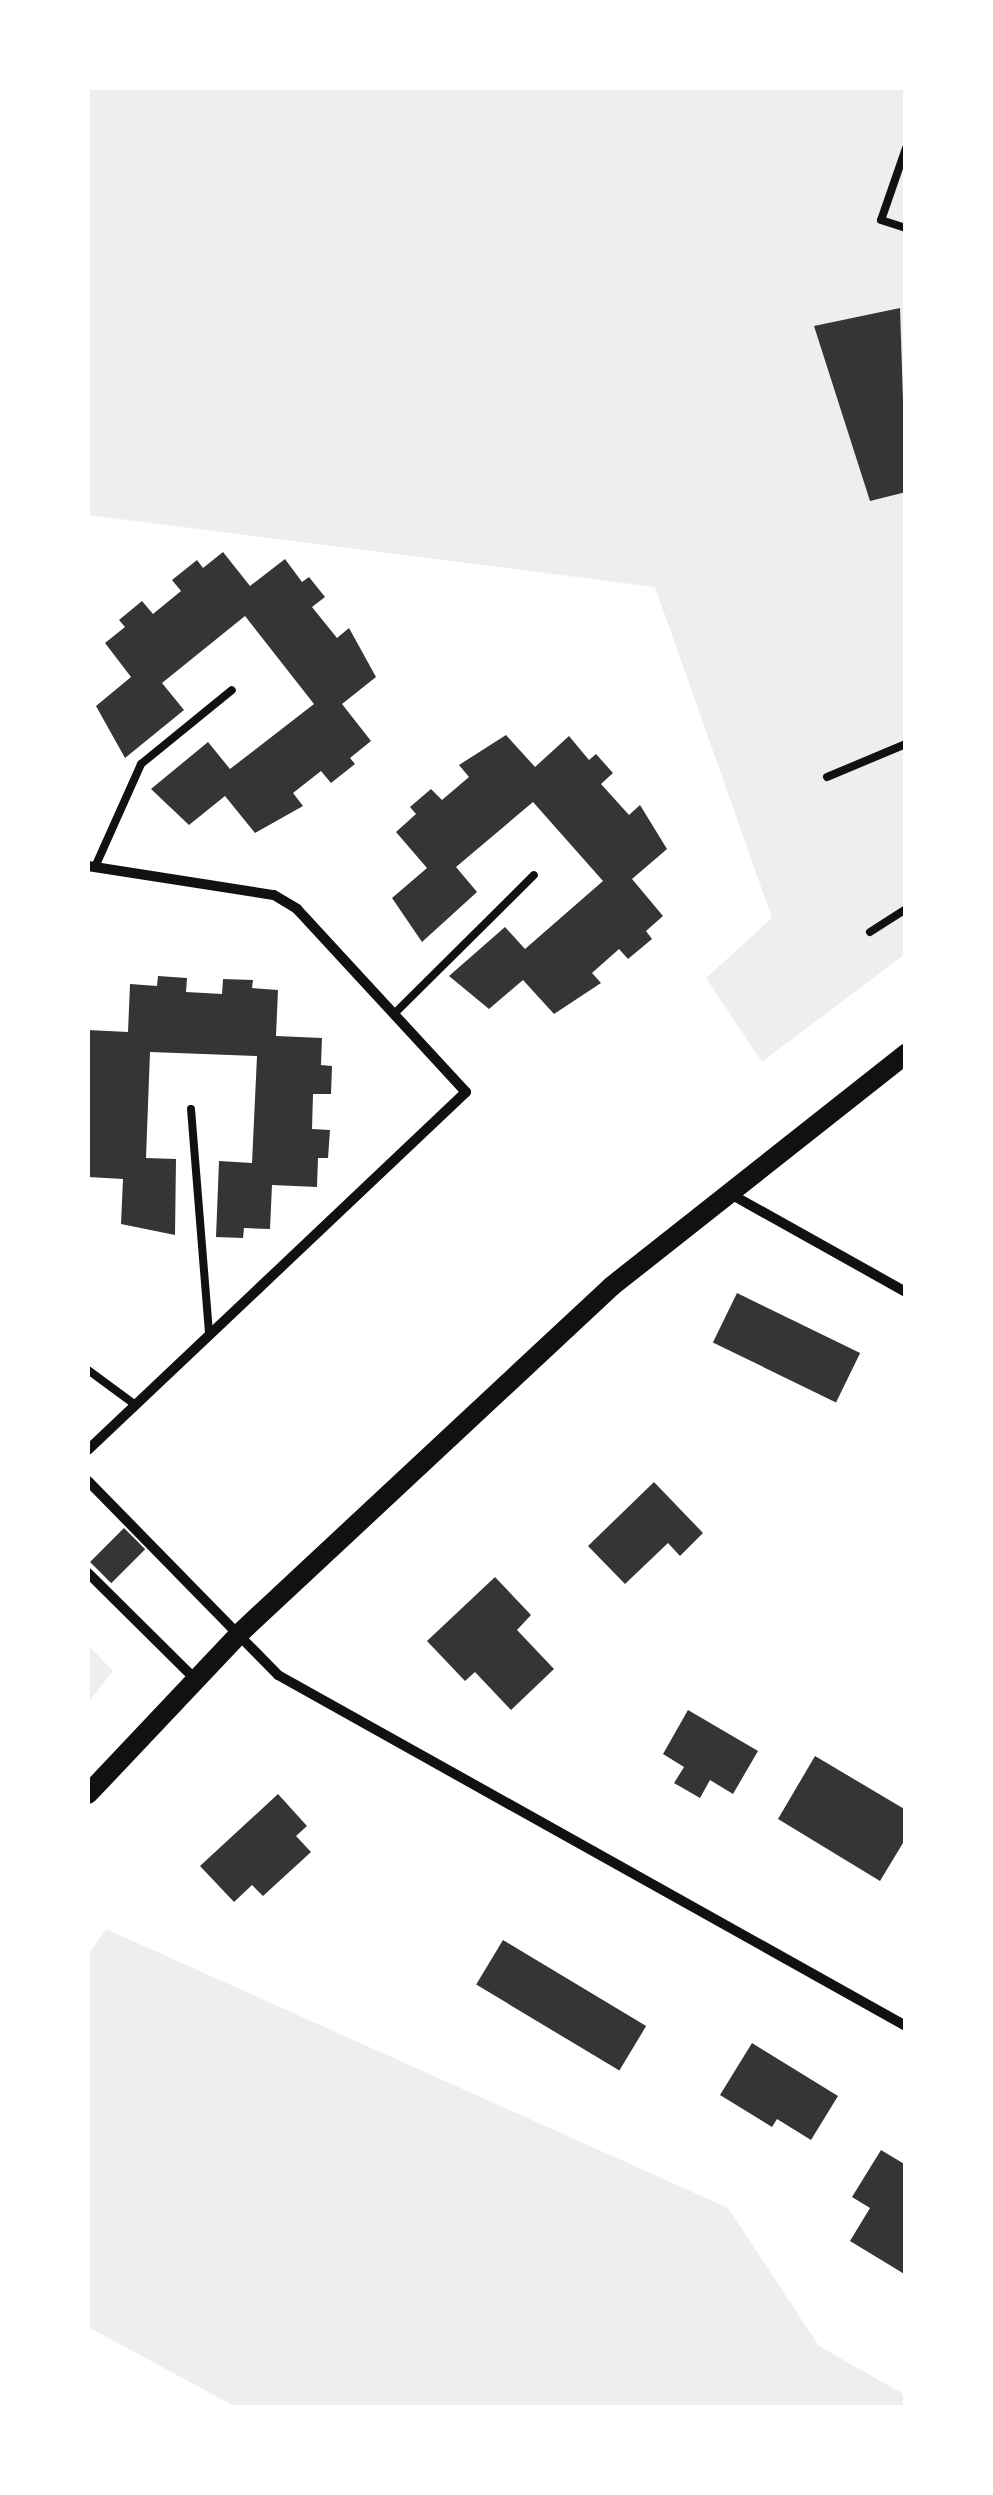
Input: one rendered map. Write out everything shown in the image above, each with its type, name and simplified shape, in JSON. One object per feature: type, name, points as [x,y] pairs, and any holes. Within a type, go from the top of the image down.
[{"type":"main road","points":[[88,1794],[241,1632],[598,1299],[726,1192],[906,1054]]},
{"type":"street","points":[[88,1450],[133,1403],[466,1092],[297,909],[274,895],[91,866]]},
{"type":"street","points":[[726,1192],[906,1292]]},
{"type":"street","points":[[88,1480],[278,1674],[906,2026]]},
{"type":"street","points":[[88,1573],[195,1679]]},
{"type":"lane","points":[[906,148],[882,220],[906,228]]},
{"type":"lane","points":[[91,866],[141,764],[232,690]]},
{"type":"lane","points":[[827,776],[906,744]]},
{"type":"lane","points":[[394,1014],[534,876]]},
{"type":"lane","points":[[870,932],[906,909]]},
{"type":"lane","points":[[191,1109],[209,1332]]},
{"type":"lane","points":[[88,1370],[133,1403]]},
{"type":"shaded area","points":[[88,88],[905,88],[905,954],[762,1062],[706,978],[772,918],[655,587],[88,515]]},
{"type":"shaded area","points":[[88,1645],[113,1671],[88,1703]]},
{"type":"shaded area","points":[[106,1929],[728,2208],[819,2346],[905,2395],[905,2407],[236,2407],[88,2327],[88,1955]]},
{"type":"building","points":[[900,308],[906,492],[870,501],[814,326]]},
{"type":"building","points":[[223,552],[250,586],[285,559],[302,582],[309,577],[325,597],[312,607],[337,638],[349,628],[376,677],[342,704],[371,741],[350,758],[355,764],[331,783],[321,771],[293,793],[303,806],[255,833],[225,796],[189,825],[151,789],[208,742],[230,769],[314,704],[245,616],[162,683],[184,710],[125,758],[96,706],[131,677],[105,643],[125,627],[119,620],[142,601],[153,614],[181,591],[172,580],[197,560],[203,568]]},
{"type":"building","points":[[506,735],[535,767],[569,736],[589,760],[596,754],[613,773],[601,784],[629,815],[640,805],[667,849],[632,879],[663,916],[646,931],[652,939],[628,959],[619,949],[592,973],[601,983],[554,1014],[523,980],[489,1009],[449,976],[505,927],[525,949],[603,881],[533,802],[456,867],[477,892],[422,942],[392,898],[427,868],[396,832],[416,814],[410,807],[431,789],[442,800],[469,777],[459,765]]},
{"type":"building","points":[[158,976],[187,978],[186,992],[222,994],[223,979],[253,980],[252,988],[278,990],[276,1036],[322,1038],[321,1065],[332,1066],[331,1094],[313,1094],[312,1129],[330,1130],[328,1158],[318,1158],[317,1187],[272,1185],[270,1229],[244,1228],[243,1238],[216,1237],[219,1161],[252,1163],[257,1056],[150,1052],[146,1158],[176,1159],[175,1235],[121,1224],[123,1179],[88,1177],[88,1030],[128,1032],[130,984],[157,986]]},
{"type":"building","points":[[737,1293],[860,1353],[836,1402],[713,1342]]},
{"type":"building","points":[[654,1482],[703,1533],[680,1556],[668,1543],[625,1584],[588,1546]]},
{"type":"building","points":[[124,1528],[145,1549],[111,1583],[90,1562]]},
{"type":"building","points":[[495,1577],[531,1615],[517,1630],[554,1669],[511,1710],[475,1672],[465,1681],[427,1641]]},
{"type":"building","points":[[688,1710],[758,1751],[733,1794],[710,1780],[700,1798],[674,1783],[684,1767],[663,1754]]},
{"type":"building","points":[[815,1756],[906,1810],[906,1838],[880,1881],[778,1819]]},
{"type":"building","points":[[278,1794],[307,1826],[296,1836],[311,1852],[263,1896],[252,1885],[234,1902],[200,1866]]},
{"type":"building","points":[[503,1940],[646,2026],[619,2071],[476,1985]]},
{"type":"building","points":[[752,2043],[838,2096],[811,2140],[777,2119],[772,2127],[720,2095]]},
{"type":"building","points":[[881,2150],[906,2165],[906,2275],[850,2241],[870,2208],[852,2197]]}]
